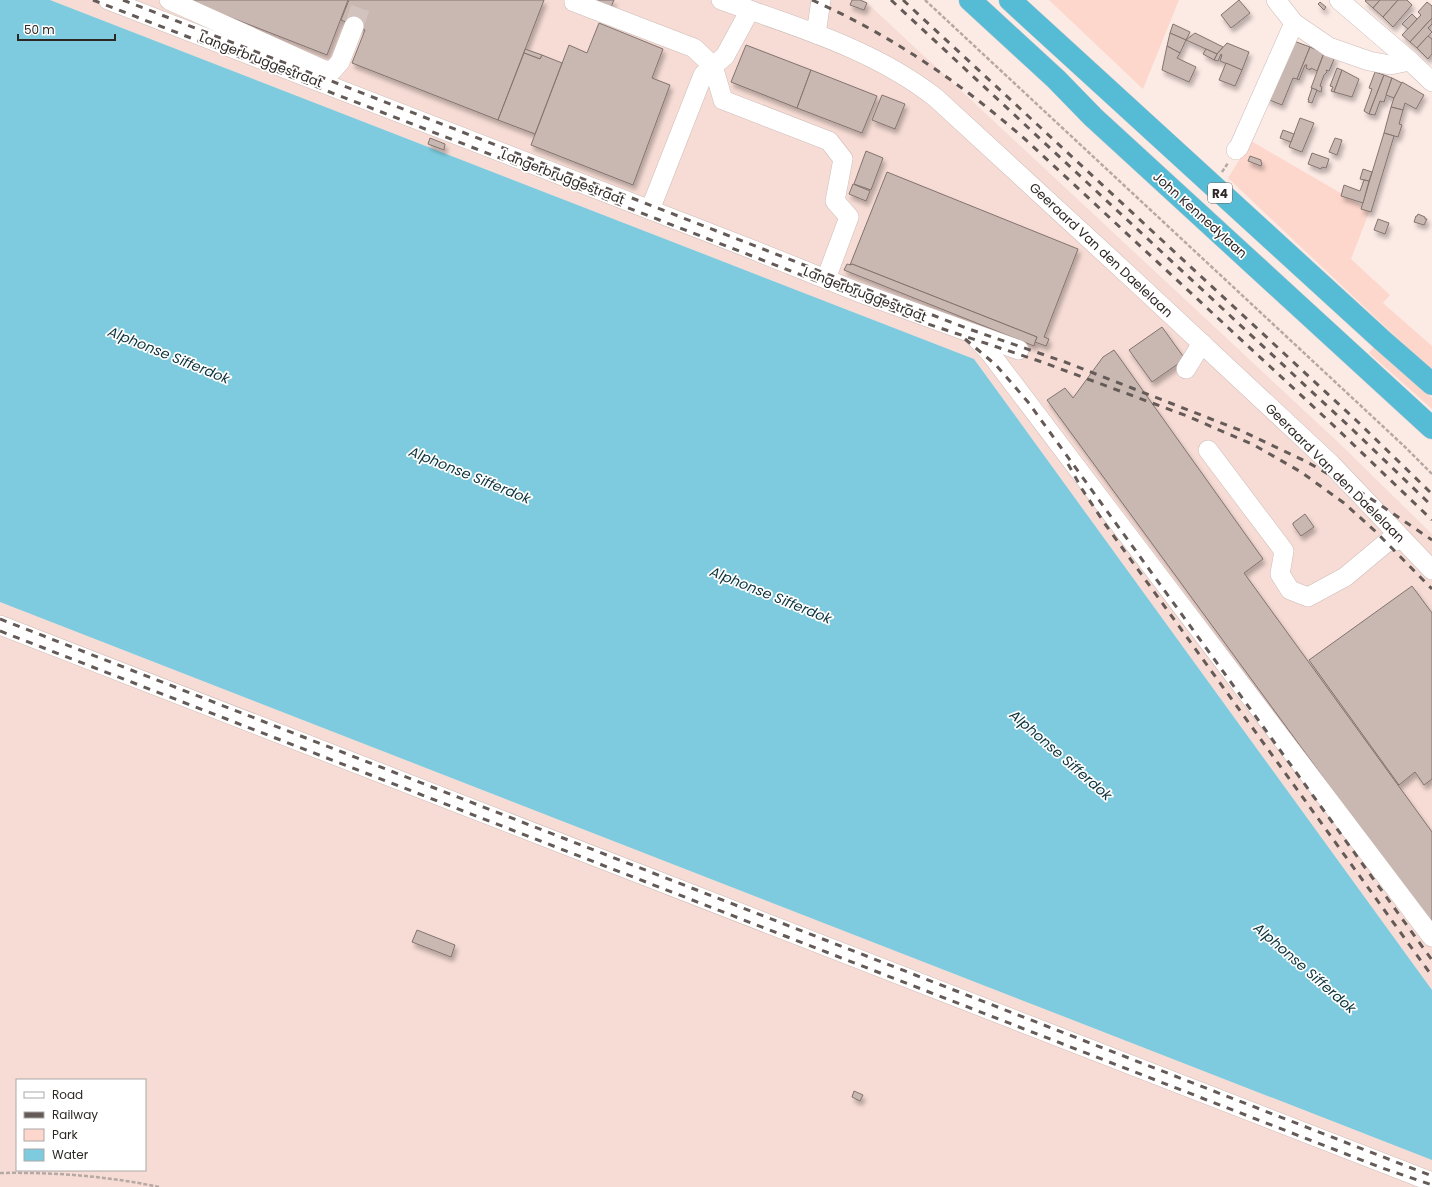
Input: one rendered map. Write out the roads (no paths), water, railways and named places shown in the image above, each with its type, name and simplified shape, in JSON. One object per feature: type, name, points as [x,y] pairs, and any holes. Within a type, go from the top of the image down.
[{"type":"highway","name":"John Kennedylaan","points":[[970,0],[1056,80],[1092,117],[1432,428]]},
{"type":"highway","name":"R4","points":[[1010,0],[1432,384]]},
{"type":"street","name":"Langerbruggestraat","points":[[108,0],[650,210],[826,280],[1019,350]]},
{"type":"street","points":[[169,0],[324,70],[334,70],[340,62],[354,26]]},
{"type":"street","points":[[574,0],[574,2],[694,48],[713,66],[723,100],[829,141],[843,159],[835,201],[848,217],[826,280]]},
{"type":"street","name":"Geeraard Van den Daelelaan","points":[[721,0],[816,34],[882,63],[898,71],[921,86],[971,130],[1202,343],[1332,466],[1432,570]]},
{"type":"street","points":[[816,34],[822,0]]},
{"type":"street","points":[[1276,0],[1294,23],[1329,47],[1369,61],[1390,65],[1410,61]]},
{"type":"street","points":[[1339,0],[1410,61],[1432,82]]},
{"type":"street","points":[[650,210],[703,75],[725,56],[750,10]]},
{"type":"street","points":[[1236,150],[1239,147],[1294,23]]},
{"type":"street","points":[[972,334],[990,353],[1432,937]]},
{"type":"street","points":[[1186,369],[1202,343]]},
{"type":"street","points":[[1208,450],[1284,551],[1280,574],[1290,590],[1308,597],[1345,577],[1387,542],[1403,540]]},
{"type":"street","points":[[0,625],[1432,1182]]},
{"type":"water","name":"Alphonse Sifferdok","points":[[0,0],[50,0],[974,359],[1432,990],[1432,1160],[0,602]]},
{"type":"tunnel","points":[[354,26],[363,0]]},
{"type":"railway","points":[[93,0],[922,322],[1042,362],[1187,416],[1254,445],[1301,472],[1344,503],[1375,531],[1432,589]]},
{"type":"railway","points":[[123,0],[966,328],[1065,362],[1242,431],[1307,462],[1367,496],[1432,540]]},
{"type":"railway","points":[[812,0],[870,29],[897,45],[951,80],[1001,119],[1026,140],[1332,424],[1432,520]]},
{"type":"railway","points":[[891,0],[1353,430],[1432,506]]},
{"type":"railway","points":[[903,0],[1358,422],[1432,494]]},
{"type":"railway","points":[[965,339],[996,365],[1028,402],[1432,960]]},
{"type":"railway","points":[[1068,464],[1082,489],[1105,524],[1432,976]]},
{"type":"railway","points":[[0,619],[1432,1176]]},
{"type":"railway","points":[[0,631],[1382,1168],[1432,1185]]}]
